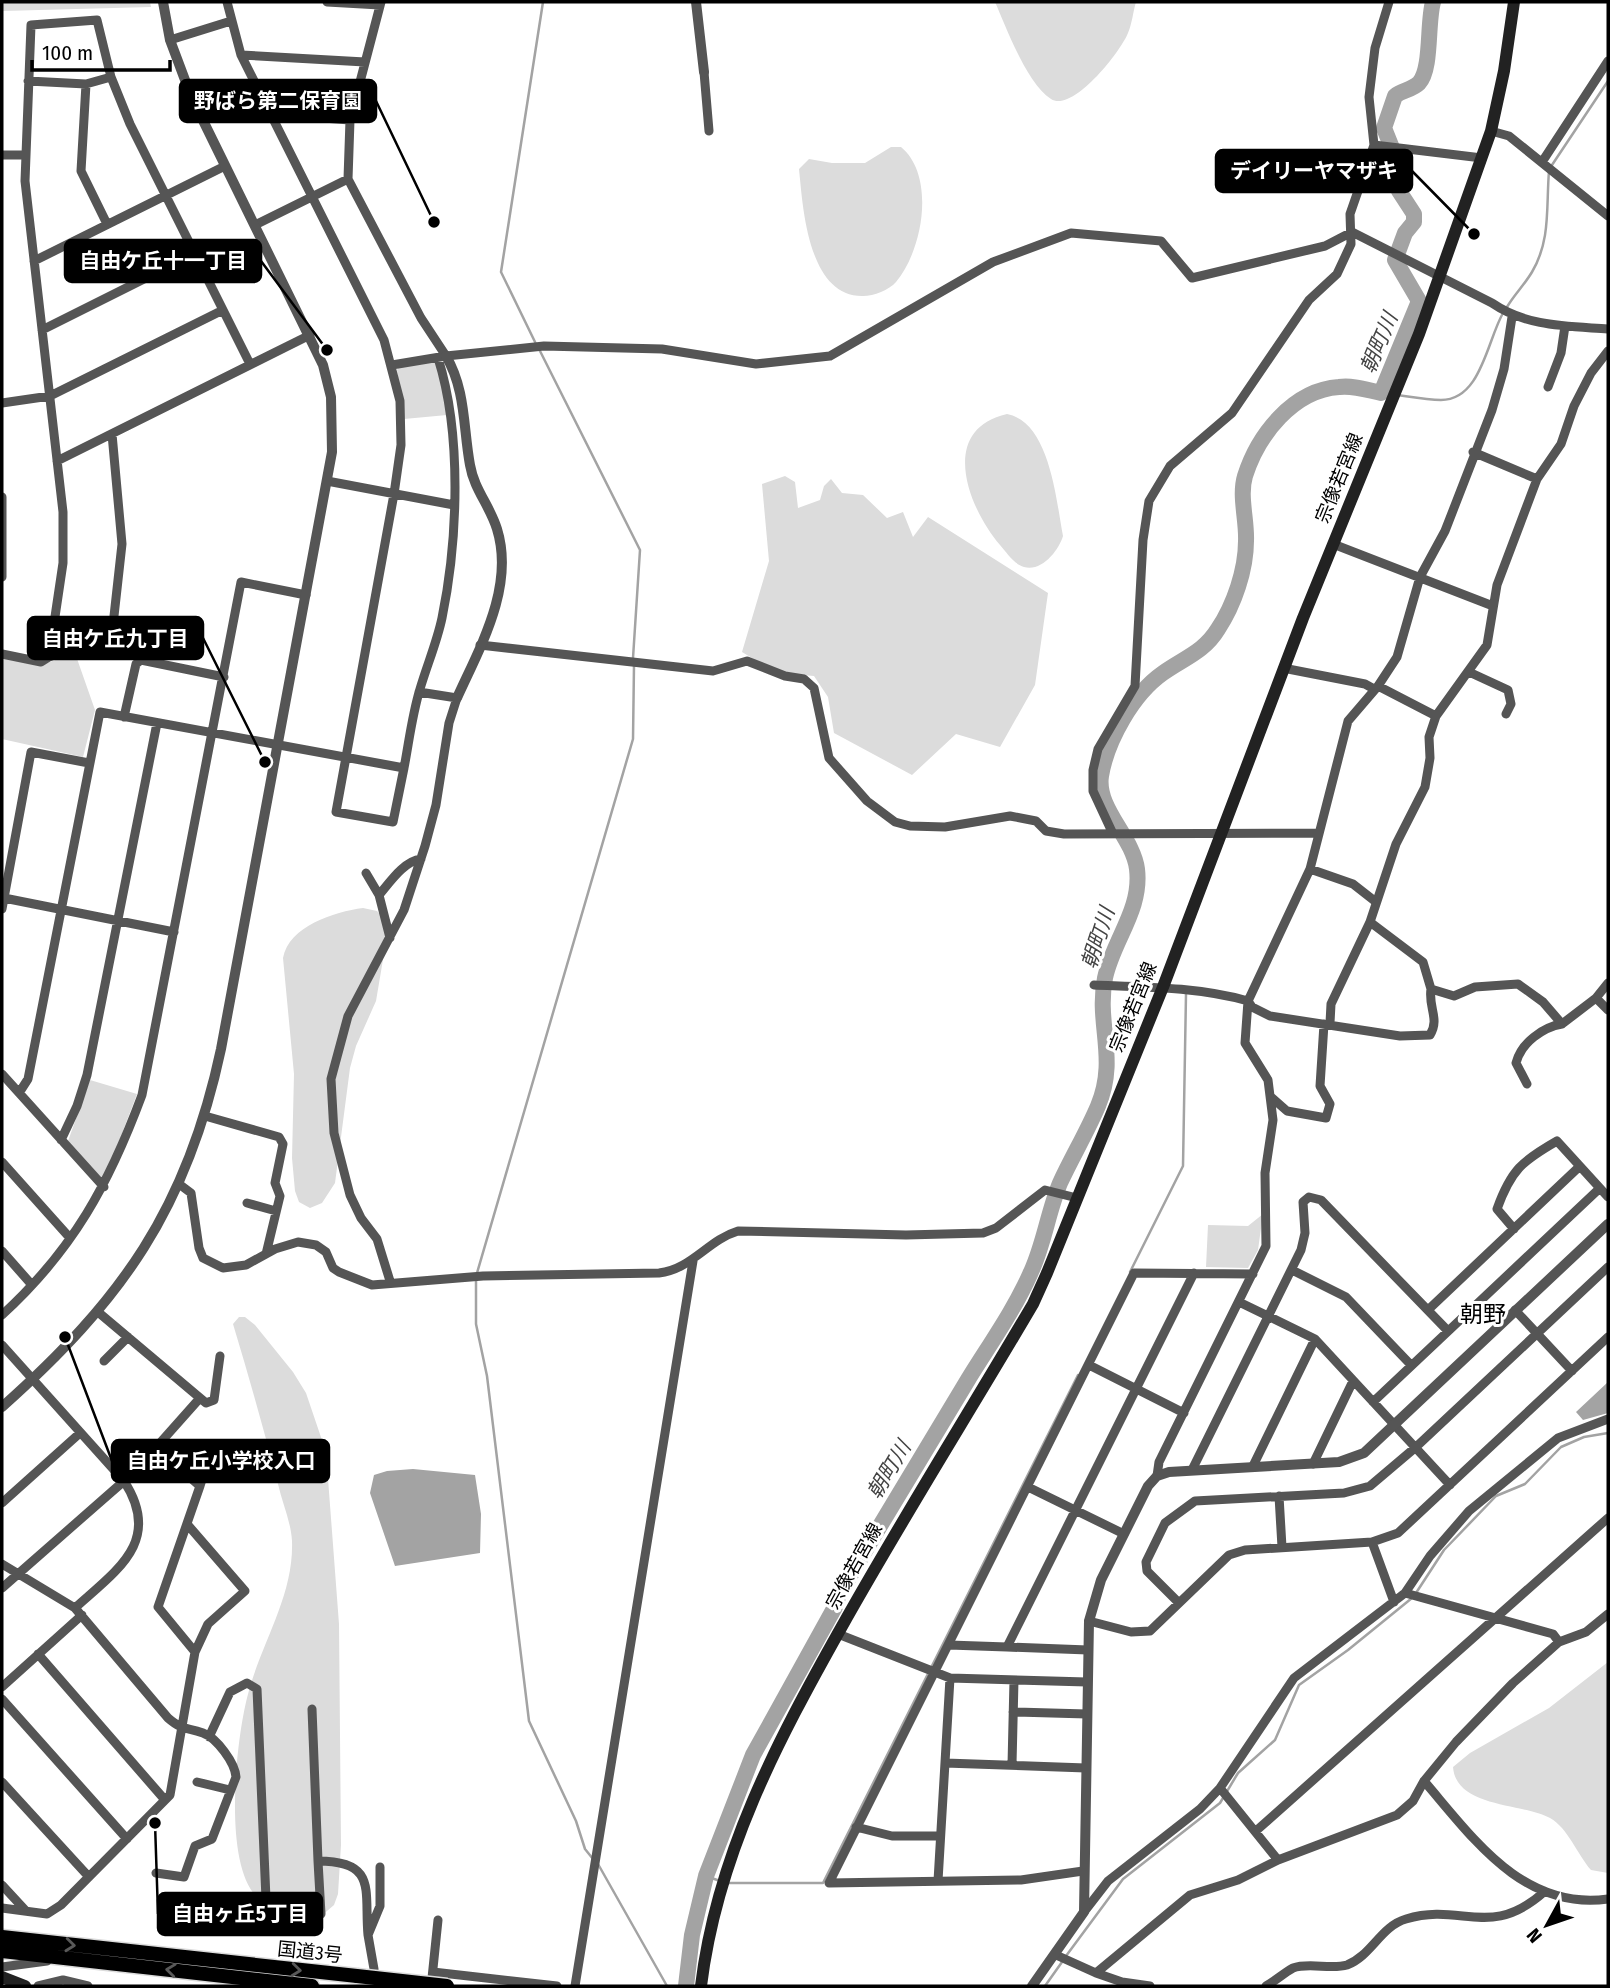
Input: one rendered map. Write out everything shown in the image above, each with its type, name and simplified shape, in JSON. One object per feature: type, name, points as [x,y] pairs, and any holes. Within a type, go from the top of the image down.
[{"type":"highway","name":"国道3号","points":[[2,1937],[447,1986]]},
{"type":"highway","name":"国道3号","points":[[2,1951],[312,1986]]},
{"type":"main road","name":"宗像若宮線","points":[[701,1986],[711,1922],[760,1780],[902,1520],[1033,1304],[1077,1198],[1163,987],[1283,668],[1439,278],[1491,131],[1504,71],[1514,2]]},
{"type":"main road","points":[[2,1977],[25,1986]]},
{"type":"street","points":[[2,1407],[99,1312],[141,1256],[179,1184],[205,1116],[221,1049],[327,481],[333,428],[331,397],[310,335],[191,96],[170,40],[163,2]]},
{"type":"street","points":[[226,2],[241,55],[384,340],[400,401],[401,434],[394,494],[336,812],[394,822],[419,692],[441,621],[447,587],[454,505],[448,391],[442,357]]},
{"type":"street","points":[[327,2],[380,4],[350,120],[348,180],[461,390],[474,482],[498,532],[497,600],[491,625],[457,698],[449,723],[436,805],[421,859],[390,939],[348,1016],[331,1079],[334,1133],[350,1195],[360,1218],[377,1239],[390,1281]]},
{"type":"street","points":[[696,2],[709,131]]},
{"type":"street","points":[[1113,834],[1093,791],[1093,770],[1098,748],[1135,686],[1143,540],[1149,502],[1170,466],[1232,413],[1309,300],[1337,274],[1351,244],[1350,214],[1374,145],[1369,97],[1375,48],[1389,2]]},
{"type":"street","points":[[48,657],[63,563],[57,461],[25,155],[31,25],[97,20],[111,77],[130,124],[250,364]]},
{"type":"street","points":[[170,40],[231,21]]},
{"type":"street","points":[[241,55],[365,62]]},
{"type":"street","points":[[1542,162],[1608,61]]},
{"type":"street","points":[[28,81],[86,84],[111,77]]},
{"type":"street","points":[[86,84],[81,171],[107,224]]},
{"type":"street","points":[[270,114],[350,120]]},
{"type":"street","points":[[1491,131],[1509,136],[1608,216]]},
{"type":"street","points":[[1374,145],[1482,158]]},
{"type":"street","points":[[2,155],[25,155]]},
{"type":"street","points":[[34,261],[225,166]]},
{"type":"street","points":[[255,225],[348,180]]},
{"type":"street","points":[[1352,232],[1492,303],[1512,317],[1565,326],[1608,329]]},
{"type":"street","points":[[392,365],[442,357],[570,347],[662,349],[756,364],[780,364],[830,356],[993,262],[1072,233],[1161,241],[1192,278],[1325,246],[1352,232]]},
{"type":"street","points":[[42,330],[194,254]]},
{"type":"street","points":[[2,403],[50,396],[223,310]]},
{"type":"street","points":[[1084,1912],[1089,1621],[1101,1580],[1143,1494],[1157,1476],[1159,1462],[1266,1246],[1268,1228],[1265,1173],[1273,1120],[1268,1080],[1245,1043],[1248,1001],[1310,869],[1317,833],[1348,721],[1397,657],[1420,578],[1445,531],[1492,410],[1504,369],[1512,317]]},
{"type":"street","points":[[1548,387],[1561,353],[1565,326]]},
{"type":"street","points":[[57,461],[310,335]]},
{"type":"street","points":[[1270,1096],[1287,1111],[1326,1118],[1330,1104],[1320,1086],[1327,1024],[1334,997],[1370,922],[1396,844],[1425,787],[1430,758],[1429,737],[1436,716],[1487,645],[1497,585],[1537,479],[1561,444],[1574,406],[1591,373],[1608,351]]},
{"type":"street","points":[[2,654],[41,662],[112,634],[121,544],[113,435]]},
{"type":"street","points":[[1474,452],[1537,479]]},
{"type":"street","points":[[327,481],[454,505]]},
{"type":"street","points":[[2,497],[2,577]]},
{"type":"street","points":[[1333,544],[1493,606]]},
{"type":"street","points":[[2,1315],[32,1285],[70,1238],[104,1187],[142,1096],[241,582],[306,595]]},
{"type":"street","points":[[481,645],[713,671],[747,661],[785,676],[804,679],[814,688],[829,758],[867,801],[895,822],[910,827],[945,827],[1010,816],[1036,821],[1046,831],[1113,834],[1317,833]]},
{"type":"street","points":[[124,717],[136,664],[141,660],[224,677]]},
{"type":"street","points":[[1283,668],[1376,687],[1436,716]]},
{"type":"street","points":[[1469,672],[1508,690],[1511,704],[1506,714]]},
{"type":"street","points":[[419,692],[457,698]]},
{"type":"street","points":[[19,1093],[28,1079],[100,712],[404,768]]},
{"type":"street","points":[[61,1140],[78,1106],[87,1075],[157,723]]},
{"type":"street","points":[[2,909],[6,862],[31,752],[89,763]]},
{"type":"street","points":[[379,895],[394,877],[416,859],[421,859]]},
{"type":"street","points":[[1310,869],[1353,884],[1376,902]]},
{"type":"street","points":[[366,873],[379,895],[390,939]]},
{"type":"street","points":[[4,898],[174,932]]},
{"type":"street","points":[[1094,985],[1163,987],[1248,1001],[1252,1007],[1270,1016],[1400,1036],[1430,1035],[1436,1019],[1423,962],[1370,922]]},
{"type":"street","points":[[1527,1084],[1516,1063],[1519,1054],[1545,1027],[1562,1024],[1596,998],[1608,983]]},
{"type":"street","points":[[1431,989],[1454,996],[1475,987],[1518,984],[1543,1002],[1562,1024]]},
{"type":"street","points":[[1596,998],[1608,1010]]},
{"type":"street","points":[[2,1074],[104,1187]]},
{"type":"street","points":[[205,1116],[279,1136],[283,1144],[275,1183],[280,1196],[266,1254]]},
{"type":"street","points":[[1514,1229],[1497,1209],[1515,1170],[1529,1157],[1557,1141],[1608,1197]]},
{"type":"street","points":[[2,1162],[70,1238]]},
{"type":"street","points":[[1429,1309],[1580,1166]]},
{"type":"street","points":[[179,1184],[191,1193],[191,1212],[203,1258],[223,1268],[246,1265],[298,1242],[316,1245],[326,1252],[333,1268],[372,1285],[390,1281],[408,1283],[483,1276],[674,1272],[693,1261],[725,1235],[738,1231],[906,1235],[983,1233],[996,1228],[1045,1190],[1077,1198]]},
{"type":"street","points":[[1373,1402],[1600,1188]]},
{"type":"street","points":[[1192,1470],[1292,1270],[1305,1233],[1303,1202],[1309,1197],[1321,1200],[1448,1331]]},
{"type":"street","points":[[247,1203],[276,1211]]},
{"type":"street","points":[[1157,1476],[1192,1470],[1339,1462],[1364,1453],[1608,1224]]},
{"type":"street","points":[[2,1251],[32,1285]]},
{"type":"street","points":[[575,1986],[693,1261]]},
{"type":"street","points":[[1180,1603],[1147,1572],[1146,1562],[1165,1523],[1195,1501],[1359,1490],[1380,1480],[1608,1267]]},
{"type":"street","points":[[1292,1270],[1346,1297],[1411,1365]]},
{"type":"street","points":[[1083,1871],[1021,1880],[829,1883],[1134,1273],[1253,1274]]},
{"type":"street","points":[[1007,1647],[1194,1273]]},
{"type":"street","points":[[1239,1303],[1315,1339],[1450,1485]]},
{"type":"street","points":[[1515,1310],[1572,1371]]},
{"type":"street","points":[[99,1312],[206,1403],[214,1400],[220,1356]]},
{"type":"street","points":[[104,1362],[128,1336]]},
{"type":"street","points":[[1089,1621],[1141,1634],[1158,1626],[1229,1555],[1245,1550],[1373,1542],[1398,1533],[1608,1337]]},
{"type":"street","points":[[1253,1466],[1315,1339]]},
{"type":"street","points":[[2,1345],[124,1481],[136,1505],[140,1522],[132,1551],[38,1654],[2,1687]]},
{"type":"street","points":[[1089,1365],[1184,1413]]},
{"type":"street","points":[[1313,1464],[1353,1381]]},
{"type":"street","points":[[160,1443],[200,1398]]},
{"type":"street","points":[[1032,1986],[1108,1881],[1200,1809],[1220,1788],[1294,1678],[1405,1593],[1438,1547],[1469,1511],[1494,1488],[1558,1438],[1608,1419]]},
{"type":"street","points":[[2,1503],[80,1433]]},
{"type":"street","points":[[195,1652],[158,1607],[205,1470],[235,1444]]},
{"type":"street","points":[[171,1461],[200,1486]]},
{"type":"street","points":[[2,1588],[124,1481]]},
{"type":"street","points":[[1028,1487],[1124,1534]]},
{"type":"street","points":[[1279,1496],[1282,1547]]},
{"type":"street","points":[[1257,1830],[1608,1518]]},
{"type":"street","points":[[2,1908],[47,1914],[61,1905],[170,1795],[195,1652],[208,1624],[245,1591],[187,1524]]},
{"type":"street","points":[[1373,1542],[1394,1602]]},
{"type":"street","points":[[2,1564],[79,1611],[181,1730],[209,1737],[235,1769],[212,1839],[195,1846],[184,1877],[156,1873]]},
{"type":"street","points":[[1405,1593],[1553,1634],[1559,1642]]},
{"type":"street","points":[[1096,1973],[1190,1895],[1247,1876],[1279,1860],[1397,1815],[1413,1801],[1424,1781],[1513,1683],[1559,1642],[1587,1632],[1608,1614]]},
{"type":"street","points":[[838,1634],[950,1678],[1087,1682]]},
{"type":"street","points":[[949,1645],[1088,1650]]},
{"type":"street","points":[[38,1654],[165,1800]]},
{"type":"street","points":[[938,1881],[950,1678]]},
{"type":"street","points":[[1012,1765],[1014,1680]]},
{"type":"street","points":[[209,1737],[230,1692],[247,1683],[257,1689],[266,1899],[312,1914],[321,1913],[312,1709]]},
{"type":"street","points":[[2,1699],[127,1839]]},
{"type":"street","points":[[1013,1712],[1087,1714]]},
{"type":"street","points":[[945,1763],[1086,1768]]},
{"type":"street","points":[[1424,1781],[1501,1866],[1544,1892],[1584,1903],[1608,1899]]},
{"type":"street","points":[[2,1782],[89,1877]]},
{"type":"street","points":[[197,1782],[230,1790]]},
{"type":"street","points":[[1220,1788],[1279,1860]]},
{"type":"street","points":[[856,1827],[892,1836],[939,1836]]},
{"type":"street","points":[[318,1861],[343,1861],[360,1874],[367,1885],[368,1936],[374,1969],[372,1986]]},
{"type":"street","points":[[368,1936],[380,1906],[380,1867]]},
{"type":"street","points":[[2,1885],[26,1911]]},
{"type":"street","points":[[1266,1986],[1295,1968],[1347,1965],[1393,1924],[1404,1919],[1436,1914],[1488,1919],[1525,1909],[1544,1892]]},
{"type":"street","points":[[430,1986],[438,1920]]},
{"type":"street","points":[[1056,1955],[1122,1982],[1150,1986]]},
{"type":"street","points":[[2,1967],[26,1962],[84,1960]]},
{"type":"street","points":[[433,1972],[557,1986]]},
{"type":"street","points":[[38,1986],[63,1980],[88,1986]]},
{"type":"shaded area","points":[[2,2],[150,2],[151,7],[2,11]]},
{"type":"shaded area","points":[[995,2],[1136,2],[1131,26],[1116,53],[1083,89],[1060,101],[1051,99],[1042,91],[1025,68]]},
{"type":"shaded area","points":[[891,147],[901,147],[912,160],[919,176],[922,213],[919,233],[905,268],[889,288],[867,296],[845,292],[830,282],[812,248],[799,169],[809,159],[832,163],[865,163]]},
{"type":"shaded area","points":[[434,362],[438,365],[447,415],[404,419],[397,370],[399,366]]},
{"type":"shaded area","points":[[1007,414],[1021,420],[1033,431],[1042,447],[1054,484],[1063,536],[1049,559],[1031,568],[1020,566],[1014,561],[989,530],[970,492],[966,472],[966,453],[972,436],[985,423]]},
{"type":"shaded area","points":[[785,476],[795,482],[798,508],[820,500],[824,486],[831,479],[842,493],[863,495],[887,518],[903,512],[913,537],[928,517],[1048,593],[1035,685],[1000,747],[956,734],[912,775],[834,733],[828,697],[814,676],[777,673],[742,652],[769,561],[762,484]]},
{"type":"shaded area","points":[[75,653],[95,710],[83,757],[2,739],[2,657],[41,665]]},
{"type":"shaded area","points":[[363,908],[377,911],[389,924],[376,1001],[356,1046],[350,1068],[335,1183],[322,1203],[310,1208],[299,1202],[295,1191],[292,1158],[294,1074],[283,958],[294,937],[314,922]]},
{"type":"shaded area","points":[[90,1080],[137,1094],[105,1178],[101,1179],[68,1141]]},
{"type":"shaded area","points":[[1263,1214],[1258,1250],[1248,1268],[1206,1267],[1208,1225],[1248,1226]]},
{"type":"shaded area","points":[[239,1317],[245,1317],[255,1325],[293,1372],[306,1393],[326,1452],[339,1624],[341,1845],[338,1894],[334,1905],[320,1917],[286,1912],[262,1901],[246,1879],[239,1856],[235,1800],[243,1718],[253,1678],[288,1582],[292,1541],[233,1324]]},
{"type":"shaded area","points":[[1608,1382],[1608,1413],[1583,1420],[1576,1412]]},
{"type":"shaded area","points":[[413,1469],[475,1475],[481,1514],[480,1553],[395,1566],[370,1493],[374,1475]]},
{"type":"shaded area","points":[[1608,1662],[1608,1873],[1591,1870],[1556,1822],[1538,1813],[1478,1797],[1466,1790],[1457,1780],[1453,1767],[1470,1753],[1549,1708]]},
{"type":"waterway","points":[[536,344],[501,272],[543,2]]},
{"type":"waterway","name":"朝町川","points":[[686,1986],[692,1935],[706,1876],[753,1755],[835,1607],[839,1594],[1025,1286],[1060,1183],[1104,1089],[1107,1057],[1103,1011],[1105,978],[1131,911],[1137,884],[1134,857],[1109,811],[1101,788],[1104,762],[1115,733],[1132,705],[1152,682],[1206,643],[1229,609],[1238,587],[1245,552],[1243,484],[1251,461],[1268,431],[1292,406],[1322,390],[1350,387],[1381,393],[1419,301],[1395,260],[1405,233],[1414,222],[1414,214],[1399,191],[1396,158],[1384,128],[1395,96],[1419,83],[1423,76],[1428,57],[1433,2]]},
{"type":"waterway","points":[[1552,165],[1608,81]]},
{"type":"waterway","points":[[1507,307],[1532,272],[1542,248],[1549,171]]},
{"type":"waterway","points":[[1397,395],[1441,400],[1454,397],[1465,390],[1481,367],[1503,313]]},
{"type":"waterway","points":[[539,349],[640,550],[633,658]]},
{"type":"waterway","points":[[1381,393],[1391,394]]},
{"type":"waterway","points":[[477,1273],[633,739],[634,665]]},
{"type":"waterway","points":[[1130,1272],[1183,1166],[1186,994]]},
{"type":"waterway","points":[[476,1279],[476,1324],[487,1376],[529,1721],[576,1821],[585,1849],[593,1859]]},
{"type":"waterway","points":[[726,1883],[823,1883],[1078,1375]]},
{"type":"waterway","points":[[1416,1593],[1444,1550],[1496,1496],[1525,1484],[1561,1447],[1584,1437],[1608,1433]]},
{"type":"waterway","points":[[1066,1956],[1123,1879],[1220,1803],[1238,1773],[1275,1740],[1299,1685],[1348,1650],[1412,1598]]},
{"type":"waterway","points":[[598,1864],[667,1986]]},
{"type":"waterway","points":[[706,1876],[720,1881]]},
{"type":"waterway","points":[[1045,1986],[1062,1962]]},
{"type":"place","name":"野ばら第二保育園","points":[[434,222]]},
{"type":"place","name":"デイリーヤマザキ","points":[[1474,234]]},
{"type":"place","name":"自由ケ丘十一丁目","points":[[327,350]]},
{"type":"place","name":"自由ケ丘九丁目","points":[[265,762]]},
{"type":"place","name":"自由ケ丘小学校入口","points":[[65,1337]]},
{"type":"place","name":"自由ヶ丘5丁目","points":[[155,1823]]},
{"type":"district","name":"朝野","points":[[1483,1314]]}]
